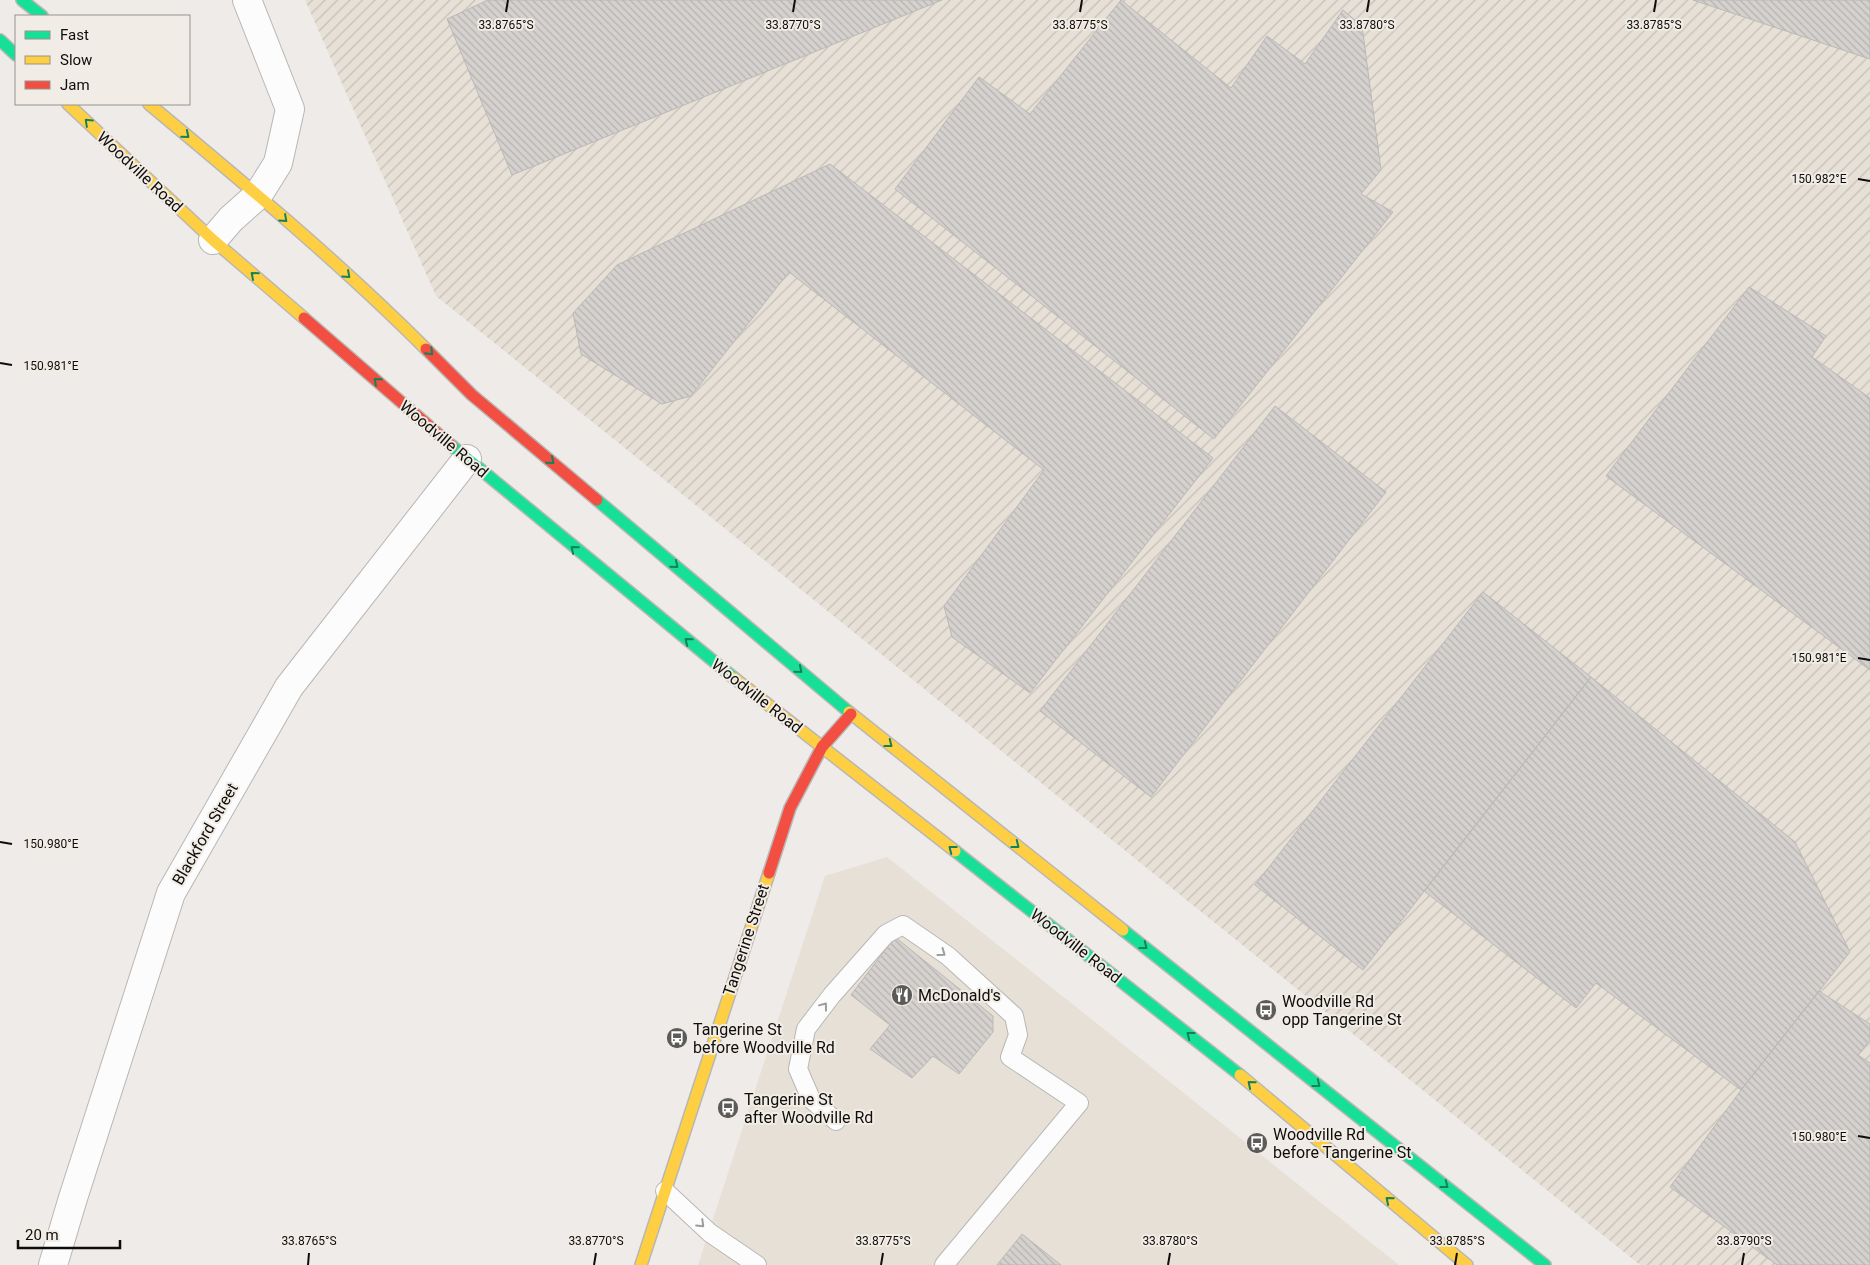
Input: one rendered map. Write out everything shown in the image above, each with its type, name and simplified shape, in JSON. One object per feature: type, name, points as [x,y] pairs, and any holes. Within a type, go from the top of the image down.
[{"type":"main road","points":[[22,0],[41,15]]},
{"type":"main road","points":[[0,40],[15,54]]},
{"type":"main road","name":"Woodville Road","points":[[69,105],[213,240],[467,459],[612,580],[822,747],[1229,1065],[1467,1265]]},
{"type":"main road","points":[[150,105],[258,195],[395,318],[472,395],[851,714],[1546,1265]]},
{"type":"main road","name":"Tangerine Street","points":[[643,1264],[790,808],[822,747],[851,714]]},
{"type":"street","points":[[213,240],[231,218],[258,195],[278,163],[290,109],[247,0]]},
{"type":"street","name":"Blackford Street","points":[[53,1265],[72,1198],[171,894],[289,687],[467,459]]},
{"type":"lane","points":[[836,1121],[811,1099],[798,1070],[806,1029],[832,995],[886,934],[903,925],[948,956],[1014,1016],[1018,1035],[1010,1057],[1079,1103],[944,1265]]},
{"type":"lane","points":[[665,1191],[710,1233],[757,1265]]},
{"type":"shaded area","points":[[305,0],[1870,0],[1870,1265],[1640,1265],[436,296]]},
{"type":"shaded area","points":[[887,857],[1399,1265],[698,1265],[825,876]]},
{"type":"building","points":[[488,0],[942,0],[512,175],[447,19]]},
{"type":"building","points":[[1121,0],[1231,88],[1267,36],[1305,64],[1343,10],[1362,26],[1381,170],[1361,194],[1393,212],[1214,439],[895,189],[979,77],[1030,114]]},
{"type":"building","points":[[1693,0],[1870,0],[1870,59]]},
{"type":"building","points":[[830,164],[1213,458],[1030,693],[952,637],[944,606],[1044,470],[789,272],[691,396],[662,404],[581,354],[573,313],[617,265]]},
{"type":"building","points":[[1749,287],[1826,336],[1812,357],[1870,398],[1870,670],[1606,476]]},
{"type":"building","points":[[1275,406],[1386,492],[1151,797],[1040,711]]},
{"type":"building","points":[[1483,592],[1591,677],[1363,970],[1255,885]]},
{"type":"building","points":[[1591,677],[1795,842],[1850,952],[1741,1090],[1596,983],[1576,1008],[1424,891]]},
{"type":"building","points":[[895,937],[993,1016],[993,1032],[959,1074],[933,1056],[912,1078],[870,1049],[890,1025],[851,995]]},
{"type":"building","points":[[1819,991],[1870,1024],[1870,1040],[1858,1055],[1870,1063],[1870,1265],[1777,1265],[1670,1187],[1741,1090]]},
{"type":"building","points":[[1022,1234],[1061,1265],[997,1265]]},
{"type":"traffic: fast","points":[[22,0],[41,15]]},
{"type":"traffic: fast","points":[[0,40],[15,54]]},
{"type":"traffic: fast","points":[[452,446],[734,678]]},
{"type":"traffic: fast","points":[[597,500],[849,712]]},
{"type":"traffic: fast","points":[[955,851],[1240,1075]]},
{"type":"traffic: fast","points":[[1123,930],[1545,1265]]},
{"type":"traffic: slow","points":[[69,105],[213,240],[304,318]]},
{"type":"traffic: slow","points":[[150,105],[325,254],[426,349]]},
{"type":"traffic: slow","points":[[734,678],[955,851]]},
{"type":"traffic: slow","points":[[849,712],[1123,930]]},
{"type":"traffic: slow","points":[[641,1265],[769,873]]},
{"type":"traffic: slow","points":[[1240,1075],[1467,1265]]},
{"type":"traffic: jam","points":[[304,318],[452,446]]},
{"type":"traffic: jam","points":[[426,349],[472,395],[597,500]]},
{"type":"traffic: jam","points":[[769,873],[790,808],[822,747],[851,714]]},
{"type":"place","name":"McDonald's","points":[[902,995]]},
{"type":"place","name":"Woodville Rd opp Tangerine St","points":[[1266,1010]]},
{"type":"place","name":"Tangerine St before Woodville Rd","points":[[677,1038]]},
{"type":"place","name":"Tangerine St after Woodville Rd","points":[[728,1108]]},
{"type":"place","name":"Woodville Rd before Tangerine St","points":[[1257,1143]]}]
